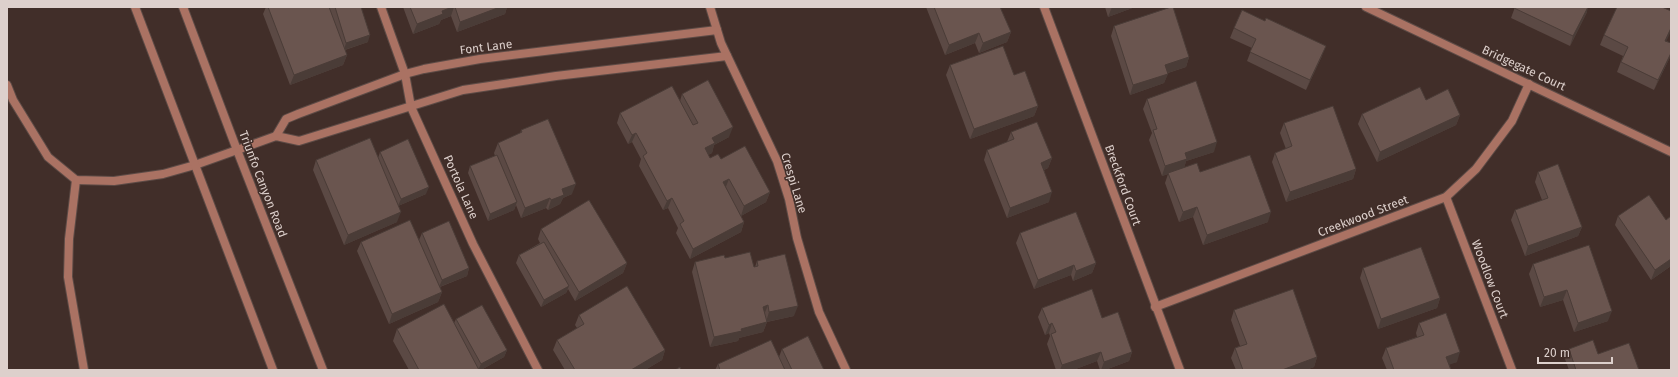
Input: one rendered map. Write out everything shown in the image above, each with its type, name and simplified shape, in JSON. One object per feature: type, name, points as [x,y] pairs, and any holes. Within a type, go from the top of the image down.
[{"type":"street","points":[[135,7],[273,370]]},
{"type":"street","name":"Triunfo Canyon Road","points":[[183,7],[323,370]]},
{"type":"street","name":"Portola Lane","points":[[381,7],[405,74],[411,107],[473,244],[538,370]]},
{"type":"street","name":"Crespi Lane","points":[[710,7],[727,56],[777,161],[789,199],[797,238],[819,312],[846,370]]},
{"type":"street","name":"Breckford Court","points":[[1044,7],[1155,307],[1180,370]]},
{"type":"street","name":"Bridgegate Court","points":[[1366,7],[1671,152]]},
{"type":"street","name":"Font Lane","points":[[276,136],[286,119],[405,74],[466,61],[717,30]]},
{"type":"street","points":[[7,85],[14,100],[48,156],[76,180],[114,181],[162,174],[195,165],[276,136],[299,141],[463,90],[556,76],[727,56]]},
{"type":"street","name":"Creekwood Street","points":[[1155,307],[1446,197],[1476,169],[1512,121],[1529,84]]},
{"type":"street","points":[[76,180],[69,239],[68,277],[84,370]]},
{"type":"street","name":"Woodlow Court","points":[[1446,197],[1512,370]]},
{"type":"building","points":[[268,7],[329,7],[347,55],[294,75]]},
{"type":"building","points":[[335,7],[361,7],[370,35],[346,43]]},
{"type":"building","points":[[410,7],[452,7],[442,11],[443,14],[417,24]]},
{"type":"building","points":[[455,7],[500,7],[460,22]]},
{"type":"building","points":[[934,7],[1000,7],[1011,32],[983,43],[979,33],[949,45]]},
{"type":"building","points":[[1173,7],[1189,57],[1165,65],[1168,74],[1133,85],[1114,26]]},
{"type":"building","points":[[1588,7],[1573,36],[1514,8]]},
{"type":"building","points":[[1617,7],[1662,7],[1671,11],[1671,28],[1665,41],[1671,43],[1671,53],[1658,80],[1621,62],[1628,47],[1604,35]]},
{"type":"building","points":[[1242,10],[1265,21],[1266,18],[1326,46],[1310,80],[1250,52],[1256,39],[1234,28]]},
{"type":"building","points":[[1003,46],[1014,75],[1025,71],[1038,106],[974,129],[950,65]]},
{"type":"building","points":[[708,80],[733,127],[712,138],[715,143],[705,148],[710,158],[718,154],[721,159],[745,146],[770,192],[744,206],[729,179],[723,182],[744,222],[693,249],[680,224],[684,221],[672,198],[667,201],[643,156],[647,153],[636,133],[632,135],[620,113],[672,86],[693,125],[698,123],[682,94]]},
{"type":"building","points":[[1196,81],[1217,142],[1185,153],[1187,159],[1165,166],[1153,130],[1157,129],[1147,99]]},
{"type":"building","points":[[1420,87],[1426,100],[1448,89],[1460,115],[1380,152],[1362,114]]},
{"type":"building","points":[[1333,106],[1356,169],[1290,192],[1275,153],[1292,146],[1284,123]]},
{"type":"building","points":[[548,119],[576,184],[562,189],[564,195],[551,200],[550,198],[525,208],[498,143],[522,132],[521,130]]},
{"type":"building","points":[[1037,122],[1052,158],[1041,163],[1052,192],[1010,208],[987,150],[1014,139],[1011,132]]},
{"type":"building","points":[[370,138],[401,212],[348,235],[316,160]]},
{"type":"building","points":[[408,139],[429,187],[401,199],[380,152]]},
{"type":"building","points":[[497,155],[517,202],[490,214],[470,166]]},
{"type":"building","points":[[1250,155],[1271,212],[1207,235],[1197,207],[1183,212],[1168,173],[1197,163],[1200,172]]},
{"type":"building","points":[[1558,164],[1582,227],[1528,246],[1515,210],[1548,198],[1538,172]]},
{"type":"building","points":[[1649,195],[1666,220],[1671,216],[1671,259],[1655,270],[1618,216]]},
{"type":"building","points":[[589,200],[627,263],[579,292],[541,229]]},
{"type":"building","points":[[1076,212],[1096,263],[1076,271],[1074,265],[1038,280],[1020,233]]},
{"type":"building","points":[[410,220],[442,292],[392,314],[361,242]]},
{"type":"building","points":[[449,221],[469,268],[442,280],[422,233]]},
{"type":"building","points":[[544,242],[569,286],[544,300],[519,255]]},
{"type":"building","points":[[1589,245],[1612,311],[1578,323],[1567,290],[1544,297],[1533,264]]},
{"type":"building","points":[[1421,247],[1440,298],[1381,319],[1363,268]]},
{"type":"building","points":[[750,252],[754,267],[758,266],[757,261],[785,254],[798,306],[769,312],[768,305],[763,307],[767,322],[741,329],[742,331],[714,337],[695,262],[724,255],[725,258]]},
{"type":"building","points":[[627,286],[665,350],[631,370],[575,370],[557,340],[584,324],[579,315]]},
{"type":"building","points":[[1092,289],[1102,318],[1118,312],[1132,352],[1104,362],[1101,352],[1062,365],[1051,334],[1056,332],[1052,323],[1049,325],[1042,308]]},
{"type":"building","points":[[1293,289],[1317,357],[1282,370],[1243,370],[1235,348],[1247,344],[1234,310]]},
{"type":"building","points":[[444,304],[479,370],[419,370],[397,329]]},
{"type":"building","points":[[482,305],[507,350],[481,364],[456,319]]},
{"type":"building","points":[[1446,313],[1460,352],[1446,357],[1451,370],[1394,370],[1386,348],[1424,335],[1419,323]]},
{"type":"building","points":[[808,336],[824,370],[792,370],[782,349]]},
{"type":"building","points":[[771,340],[785,370],[720,370],[718,364]]},
{"type":"building","points":[[1593,340],[1598,354],[1629,343],[1639,370],[1576,370],[1569,349]]}]
